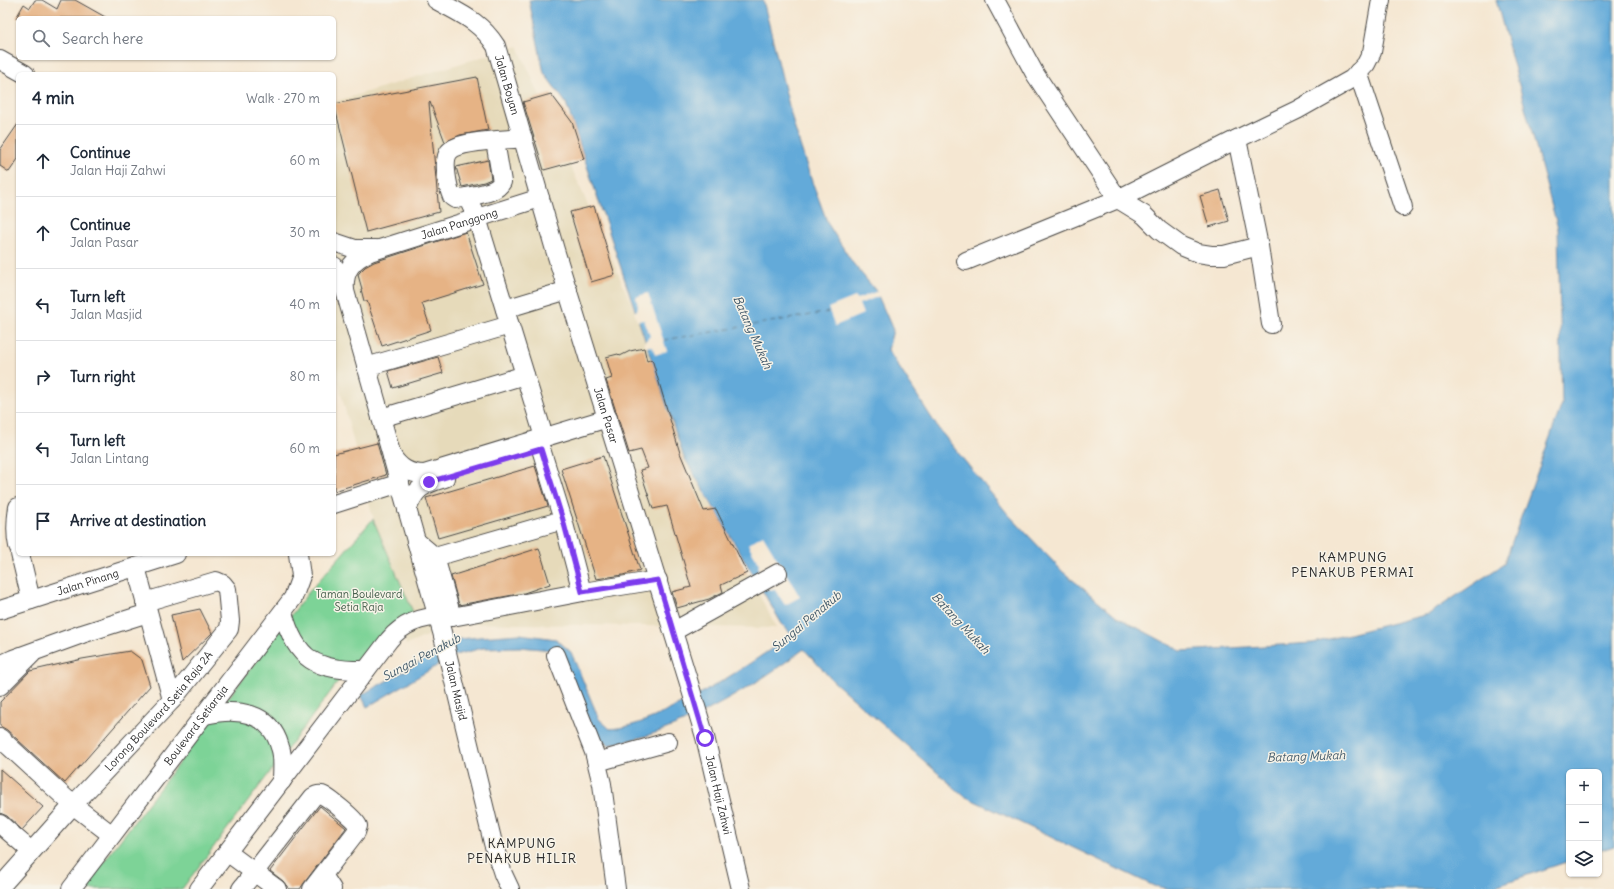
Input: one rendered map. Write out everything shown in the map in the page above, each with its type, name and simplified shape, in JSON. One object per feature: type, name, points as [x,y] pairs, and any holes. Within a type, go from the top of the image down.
[{"type":"street","name":"Jalan Boyan","points":[[436,0],[464,7],[477,23],[488,33],[496,46],[540,198]]},
{"type":"street","points":[[995,0],[1035,74],[1118,199],[1144,215],[1159,230],[1181,246],[1198,253],[1224,255],[1259,246]]},
{"type":"street","points":[[966,261],[1118,199],[1236,138],[1297,110],[1352,79],[1366,64],[1372,52],[1381,0]]},
{"type":"street","points":[[0,60],[22,72]]},
{"type":"street","points":[[1358,72],[1403,207]]},
{"type":"street","points":[[495,141],[502,182],[492,191],[455,199],[452,197],[445,164],[447,155],[452,149],[461,145],[484,142],[523,138]]},
{"type":"street","points":[[1236,138],[1259,246],[1271,324]]},
{"type":"street","points":[[467,197],[477,218],[525,375],[582,592]]},
{"type":"street","name":"Jalan Panggong","points":[[345,291],[345,277],[350,266],[362,255],[540,198]]},
{"type":"street","name":"Jalan Pasar","points":[[540,198],[674,631]]},
{"type":"street","name":"Jalan Panggong","points":[[336,243],[355,249],[379,249]]},
{"type":"street","points":[[336,271],[345,291],[416,541],[444,622]]},
{"type":"street","points":[[366,367],[507,317],[568,290]]},
{"type":"street","points":[[381,418],[525,375]]},
{"type":"street","points":[[407,510],[413,495],[429,482],[543,443],[609,423]]},
{"type":"street","points":[[392,456],[401,467],[408,472],[424,474],[543,443]]},
{"type":"street","points":[[336,503],[400,483]]},
{"type":"street","points":[[16,519],[16,535]]},
{"type":"street","points":[[435,557],[563,520]]},
{"type":"street","points":[[416,541],[435,557],[444,622]]},
{"type":"street","points":[[20,556],[31,600]]},
{"type":"street","name":"Jalan Pinang","points":[[0,610],[170,556]]},
{"type":"street","name":"Boulevard Setiaraja","points":[[71,889],[284,612],[293,598],[299,583],[301,569],[298,556]]},
{"type":"street","points":[[136,567],[172,700]]},
{"type":"street","points":[[674,631],[778,573]]},
{"type":"street","points":[[199,889],[389,640],[400,628],[414,622],[444,622],[582,592],[658,580]]},
{"type":"street","name":"Lorong Boulevard Setia Raja 2A","points":[[0,887],[73,805],[172,700],[228,629],[230,621],[227,589],[223,584],[216,582],[147,608]]},
{"type":"street","points":[[0,665],[35,650],[147,608]]},
{"type":"street","points":[[284,612],[292,638],[305,656],[316,663],[331,668],[366,670]]},
{"type":"street","name":"Jalan Masjid","points":[[444,622],[449,662],[493,843],[503,874],[510,889]]},
{"type":"street","name":"Jalan Haji Zahwi","points":[[674,631],[705,738],[741,889]]},
{"type":"street","points":[[0,686],[35,650]]},
{"type":"street","points":[[556,655],[590,740],[597,762],[602,784],[616,889]]},
{"type":"street","points":[[205,714],[221,711],[247,712],[259,718],[269,726],[276,736],[281,748],[282,781]]},
{"type":"street","points":[[0,738],[73,805],[112,835]]},
{"type":"street","points":[[597,762],[668,742]]},
{"type":"street","points":[[241,889],[313,796],[318,794],[324,796],[355,820],[358,826],[328,882],[312,889]]},
{"type":"street","points":[[0,824],[31,851]]},
{"type":"street","points":[[227,852],[277,889]]},
{"type":"shaded area","points":[[518,46],[639,321],[683,454],[777,628],[456,623],[406,645],[336,374],[336,101]]},
{"type":"green space","name":"Taman Boulevard Setia Raja","points":[[373,519],[413,612],[350,666],[182,889],[83,889],[308,593]]},
{"type":"water","points":[[529,0],[763,0],[794,126],[810,176],[828,224],[852,262],[876,291],[893,330],[888,350],[938,428],[1007,513],[1063,572],[1119,618],[1181,651],[1313,643],[1429,614],[1504,564],[1562,404],[1558,229],[1496,0],[1614,0],[1614,846],[1602,850],[1602,769],[1566,769],[1566,862],[1486,889],[1171,889],[1154,886],[964,796],[832,680],[804,649],[752,685],[697,716],[652,734],[608,745],[597,737],[553,650],[519,647],[483,648],[455,655],[367,707],[361,695],[417,664],[452,640],[520,634],[556,639],[571,652],[599,719],[610,729],[620,728],[663,713],[694,697],[737,672],[792,635],[782,624],[684,457],[566,103],[544,73]]},
{"type":"pier","points":[[878,291],[880,296],[859,304],[863,314],[835,326],[828,308],[855,297],[857,299]]},
{"type":"pier","points":[[648,293],[667,351],[655,355],[653,348],[649,346],[646,348],[644,342],[650,336],[644,320],[637,321],[634,312],[637,310],[638,306],[636,297]]},
{"type":"pier","points":[[763,535],[800,597],[785,605],[775,590],[764,589],[754,577],[757,574],[759,564],[748,544]]},
{"type":"building","points":[[35,0],[42,0],[57,9],[61,0],[75,0],[103,16],[17,16],[24,4],[30,8]]},
{"type":"building","points":[[477,77],[488,130],[460,135],[445,142],[430,102],[439,212],[366,232],[336,112],[336,104]]},
{"type":"building","points":[[551,94],[572,122],[584,159],[544,170],[523,102]]},
{"type":"building","points":[[16,127],[16,162],[9,172],[0,166],[0,150]]},
{"type":"building","points":[[488,160],[491,179],[462,187],[456,167]]},
{"type":"building","points":[[1220,190],[1229,221],[1209,227],[1200,196]]},
{"type":"building","points":[[594,206],[615,275],[591,282],[570,212]]},
{"type":"building","points":[[466,232],[483,284],[422,303],[431,330],[382,346],[367,301],[364,301],[358,275],[359,273],[365,267],[374,262]]},
{"type":"building","points":[[644,348],[647,361],[652,359],[680,453],[704,511],[716,509],[747,573],[721,585],[723,592],[709,599],[677,608],[672,592],[691,587],[667,506],[653,509],[640,470],[648,468],[641,450],[629,453],[606,380],[612,378],[606,357],[618,354],[620,356],[630,351]]},
{"type":"building","points":[[438,357],[443,373],[393,388],[388,371]]},
{"type":"building","points":[[377,443],[386,475],[336,490],[336,453]]},
{"type":"building","points":[[603,456],[640,570],[623,575],[596,579],[561,469]]},
{"type":"building","points":[[535,466],[548,506],[438,538],[426,498]]},
{"type":"building","points":[[539,548],[550,584],[524,593],[459,605],[451,576]]},
{"type":"building","points":[[200,609],[212,633],[182,662],[171,615]]},
{"type":"building","points":[[130,651],[142,660],[150,686],[65,783],[7,730],[0,726],[0,702],[30,671],[82,659]]},
{"type":"building","points":[[0,769],[43,807],[22,830],[7,816],[0,813]]},
{"type":"building","points":[[320,806],[346,828],[300,889],[289,889],[283,881],[270,871]]},
{"type":"ferry route","points":[[664,340],[829,312]]},
{"type":"district","name":"KAMPUNG PENAKUB PERMAI","points":[[1353,564]]},
{"type":"district","name":"KAMPUNG PENAKUB HILIR","points":[[522,850]]},
{"type":"route","points":[[429,482],[541,449],[563,520],[582,592],[658,580],[705,738]]},
{"type":"water label","name":"Batang Mukah","points":[[753,332]]},
{"type":"water label","name":"Sungai Penakub","points":[[806,621]]},
{"type":"water label","name":"Batang Mukah","points":[[961,623]]},
{"type":"water label","name":"Sungai Penakub","points":[[421,657]]},
{"type":"water label","name":"Batang Mukah","points":[[1306,756]]}]
